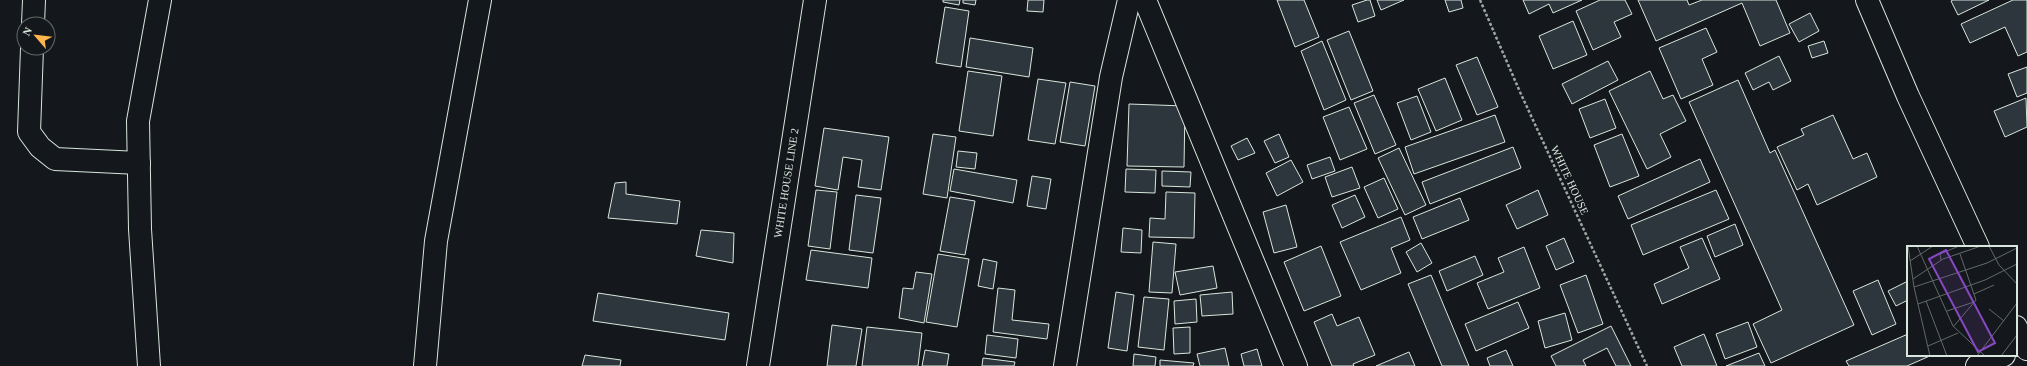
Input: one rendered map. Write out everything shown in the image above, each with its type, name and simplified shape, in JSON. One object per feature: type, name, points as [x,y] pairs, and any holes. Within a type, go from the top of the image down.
[{"type":"street","points":[[33,16],[34,0]]},
{"type":"street","points":[[149,366],[140,229],[138,121],[160,0]]},
{"type":"street","points":[[426,366],[436,241],[480,0]]},
{"type":"street","name":"WHITE HOUSE LINE 2","points":[[758,366],[815,0]]},
{"type":"street","points":[[1065,366],[1111,77],[1129,0]]},
{"type":"street","points":[[1145,0],[1296,366]]},
{"type":"street","points":[[1867,0],[1908,96],[1978,246]]},
{"type":"street","points":[[32,56],[29,132],[40,147],[55,159],[139,163]]},
{"type":"street","points":[[1977,366],[2002,356]]},
{"type":"path","name":"WHITE HOUSE","points":[[1480,0],[1520,92],[1647,366]]},
{"type":"building","points":[[943,0],[960,0],[959,5],[943,2]]},
{"type":"building","points":[[963,0],[976,0],[975,5],[963,3]]},
{"type":"building","points":[[1028,0],[1044,0],[1043,12],[1027,11]]},
{"type":"building","points":[[1277,0],[1304,0],[1319,37],[1295,47]]},
{"type":"building","points":[[1370,0],[1375,16],[1358,22],[1352,5]]},
{"type":"building","points":[[1377,0],[1404,0],[1381,10]]},
{"type":"building","points":[[1445,0],[1461,0],[1463,8],[1449,12]]},
{"type":"building","points":[[1523,0],[1582,0],[1553,13],[1549,4],[1529,14]]},
{"type":"building","points":[[1600,0],[1625,0],[1632,14],[1614,22],[1621,37],[1593,50],[1576,11]]},
{"type":"building","points":[[1638,0],[1687,0],[1689,5],[1702,0],[1776,0],[1790,33],[1760,46],[1742,3],[1656,41]]},
{"type":"building","points":[[1989,0],[1958,15],[1951,1]]},
{"type":"building","points":[[2013,0],[2027,0],[2027,52],[2018,56],[2005,27],[1970,43],[1961,24]]},
{"type":"building","points":[[945,7],[969,11],[961,67],[936,63]]},
{"type":"building","points":[[1810,13],[1819,31],[1799,42],[1789,24]]},
{"type":"building","points":[[1573,21],[1587,55],[1553,69],[1539,36]]},
{"type":"building","points":[[1706,28],[1717,52],[1702,59],[1713,85],[1681,99],[1659,48]]},
{"type":"building","points":[[1349,31],[1373,91],[1351,100],[1327,40]]},
{"type":"building","points":[[970,38],[1033,48],[1029,77],[966,67]]},
{"type":"building","points":[[1322,41],[1346,100],[1324,110],[1301,51]]},
{"type":"building","points":[[1824,41],[1828,53],[1812,58],[1808,46]]},
{"type":"building","points":[[1779,56],[1791,81],[1773,90],[1769,82],[1753,90],[1745,73]]},
{"type":"building","points":[[1477,57],[1498,107],[1477,115],[1456,65]]},
{"type":"building","points":[[1608,61],[1618,80],[1572,104],[1562,84]]},
{"type":"building","points":[[2027,67],[2027,93],[2017,97],[2008,74]]},
{"type":"building","points":[[968,71],[1002,76],[993,136],[959,131]]},
{"type":"building","points":[[1650,71],[1663,99],[1673,95],[1686,121],[1660,134],[1671,157],[1647,169],[1609,91]]},
{"type":"building","points":[[1445,78],[1462,120],[1436,131],[1418,89]]},
{"type":"building","points":[[1038,79],[1066,83],[1055,144],[1028,140]]},
{"type":"building","points":[[1738,80],[1770,153],[1775,150],[1854,325],[1771,363],[1753,324],[1782,310],[1689,102]]},
{"type":"building","points":[[1070,82],[1095,86],[1085,146],[1060,142]]},
{"type":"building","points":[[1374,95],[1396,145],[1375,154],[1354,103]]},
{"type":"building","points":[[1417,96],[1431,132],[1411,140],[1397,103]]},
{"type":"building","points":[[2026,98],[2027,127],[2005,137],[1994,111]]},
{"type":"building","points":[[1605,99],[1616,128],[1590,138],[1579,109]]},
{"type":"building","points":[[1129,104],[1185,106],[1184,167],[1127,166]]},
{"type":"building","points":[[1349,107],[1367,149],[1340,160],[1323,117]]},
{"type":"building","points":[[1495,115],[1505,142],[1414,174],[1405,147]]},
{"type":"building","points":[[1833,115],[1853,159],[1867,153],[1877,177],[1817,205],[1808,184],[1797,190],[1777,147],[1804,135],[1801,129]]},
{"type":"building","points":[[824,128],[889,137],[881,190],[858,187],[862,160],[843,157],[838,190],[815,186]]},
{"type":"building","points":[[933,134],[956,137],[947,198],[923,194]]},
{"type":"building","points":[[1279,134],[1289,157],[1275,163],[1264,141]]},
{"type":"building","points":[[1622,134],[1639,176],[1610,187],[1594,145]]},
{"type":"building","points":[[1247,138],[1255,153],[1238,160],[1231,146]]},
{"type":"building","points":[[1513,147],[1521,168],[1430,204],[1422,182]]},
{"type":"building","points":[[1399,148],[1426,205],[1405,215],[1378,158]]},
{"type":"building","points":[[958,151],[977,153],[975,169],[956,167]]},
{"type":"building","points":[[1330,157],[1335,171],[1312,179],[1307,165]]},
{"type":"building","points":[[1700,159],[1710,182],[1628,219],[1618,196]]},
{"type":"building","points":[[1291,160],[1303,182],[1277,196],[1266,173]]},
{"type":"building","points":[[1352,167],[1360,188],[1332,197],[1325,177]]},
{"type":"building","points":[[954,169],[1017,180],[1013,203],[950,191]]},
{"type":"building","points":[[1126,169],[1156,170],[1155,193],[1125,192]]},
{"type":"building","points":[[1162,171],[1191,172],[1190,187],[1162,186]]},
{"type":"building","points":[[1032,176],[1051,179],[1046,209],[1027,206]]},
{"type":"building","points":[[1384,178],[1398,209],[1378,218],[1364,187]]},
{"type":"building","points":[[626,182],[626,194],[680,201],[677,224],[608,218],[615,183]]},
{"type":"building","points":[[816,190],[837,192],[830,249],[808,246]]},
{"type":"building","points":[[1538,190],[1548,215],[1517,229],[1506,205]]},
{"type":"building","points":[[1716,190],[1729,219],[1643,255],[1631,225]]},
{"type":"building","points":[[1166,192],[1195,193],[1194,238],[1149,237],[1150,218],[1165,219]]},
{"type":"building","points":[[856,195],[881,198],[873,253],[849,250]]},
{"type":"building","points":[[1355,195],[1365,217],[1342,228],[1332,205]]},
{"type":"building","points":[[950,197],[975,201],[965,255],[940,251]]},
{"type":"building","points":[[1460,198],[1469,220],[1422,239],[1413,217]]},
{"type":"building","points":[[1286,205],[1297,247],[1274,253],[1263,212]]},
{"type":"building","points":[[1401,217],[1410,240],[1391,248],[1401,273],[1361,290],[1340,242]]},
{"type":"building","points":[[1735,224],[1743,245],[1715,257],[1707,236]]},
{"type":"building","points":[[1123,228],[1142,230],[1141,253],[1121,252]]},
{"type":"building","points":[[701,230],[734,233],[733,263],[696,256]]},
{"type":"building","points":[[1564,238],[1574,262],[1556,270],[1546,246]]},
{"type":"building","points":[[1702,238],[1720,279],[1662,304],[1654,284],[1689,268],[1680,247]]},
{"type":"building","points":[[1153,242],[1176,244],[1172,293],[1149,292]]},
{"type":"building","points":[[1421,243],[1432,263],[1417,272],[1406,252]]},
{"type":"building","points":[[1321,246],[1341,296],[1304,311],[1284,262]]},
{"type":"building","points":[[1524,247],[1540,288],[1488,309],[1477,283],[1504,272],[1498,258]]},
{"type":"building","points":[[811,250],[872,258],[868,288],[806,280]]},
{"type":"building","points":[[938,254],[969,259],[957,327],[926,322]]},
{"type":"building","points":[[1475,256],[1483,275],[1447,291],[1439,271]]},
{"type":"building","points":[[983,259],[997,262],[993,289],[978,286]]},
{"type":"building","points":[[1213,266],[1217,288],[1180,295],[1175,272]]},
{"type":"building","points":[[916,272],[932,274],[924,323],[899,318],[903,288],[913,289]]},
{"type":"building","points":[[1431,275],[1469,366],[1442,366],[1408,284]]},
{"type":"building","points":[[1586,275],[1603,324],[1578,333],[1560,285]]},
{"type":"building","points":[[1878,280],[1896,324],[1872,335],[1853,291]]},
{"type":"building","points":[[1907,282],[1907,300],[1896,306],[1888,291]]},
{"type":"building","points":[[998,288],[1015,290],[1012,320],[1049,324],[1047,339],[993,332]]},
{"type":"building","points":[[1116,292],[1134,295],[1127,351],[1108,348]]},
{"type":"building","points":[[1232,292],[1233,314],[1202,316],[1200,295]]},
{"type":"building","points":[[598,293],[729,313],[725,340],[593,321]]},
{"type":"building","points":[[1144,297],[1169,299],[1164,350],[1138,347]]},
{"type":"building","points":[[1196,299],[1197,322],[1175,324],[1174,301]]},
{"type":"building","points":[[1518,302],[1529,328],[1476,351],[1465,324]]},
{"type":"building","points":[[1565,313],[1572,340],[1545,348],[1538,321]]},
{"type":"building","points":[[1332,314],[1337,326],[1359,317],[1375,355],[1353,364],[1354,366],[1332,366],[1314,322]]},
{"type":"building","points":[[1748,322],[1757,347],[1725,359],[1716,334]]},
{"type":"building","points":[[832,325],[862,329],[856,366],[827,366]]},
{"type":"building","points":[[1611,326],[1631,366],[1616,366],[1607,348],[1583,360],[1586,366],[1556,366],[1551,356]]},
{"type":"building","points":[[867,327],[922,333],[918,366],[862,366]]},
{"type":"building","points":[[1190,327],[1190,353],[1174,354],[1173,328]]},
{"type":"building","points":[[1704,334],[1717,366],[1682,366],[1674,347]]},
{"type":"building","points":[[1907,334],[1907,356],[1930,356],[1907,366],[1849,366],[1846,361]]},
{"type":"building","points":[[987,335],[1018,339],[1016,358],[985,354]]},
{"type":"building","points":[[1225,348],[1229,366],[1200,366],[1197,354]]},
{"type":"building","points":[[1257,349],[1262,366],[1244,366],[1241,354]]},
{"type":"building","points":[[925,350],[949,354],[947,366],[922,366]]},
{"type":"building","points":[[1506,350],[1513,366],[1490,366],[1487,358]]},
{"type":"building","points":[[1409,352],[1415,366],[1376,366]]},
{"type":"building","points":[[1759,353],[1765,366],[1726,366]]},
{"type":"building","points":[[1134,354],[1156,357],[1155,366],[1133,366]]},
{"type":"building","points":[[585,355],[621,360],[620,366],[582,366]]},
{"type":"building","points":[[983,358],[1015,362],[1014,366],[982,366]]},
{"type":"building","points":[[1160,360],[1194,363],[1193,366],[1160,366]]}]
